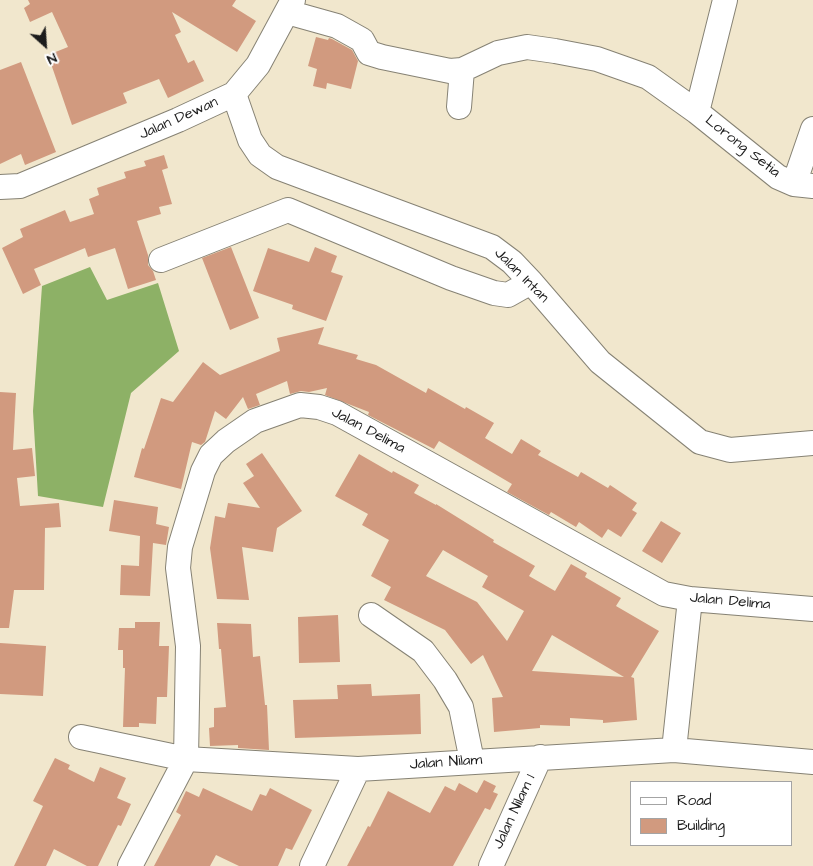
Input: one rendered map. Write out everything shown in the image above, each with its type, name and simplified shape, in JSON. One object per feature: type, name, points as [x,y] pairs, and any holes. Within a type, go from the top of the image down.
[{"type":"street","name":"Lorong Setia","points":[[725,0],[696,112],[778,177],[804,185]]},
{"type":"street","points":[[290,6],[337,26],[362,40],[369,53],[450,71],[462,70],[498,53],[526,47],[597,59],[648,78],[696,112]]},
{"type":"street","name":"Jalan Dewan","points":[[10,186],[178,120],[234,94],[258,65],[290,6]]},
{"type":"street","points":[[459,107],[462,70]]},
{"type":"street","name":"Jalan Intan","points":[[234,94],[250,140],[260,155],[277,167],[492,247],[512,262],[531,282],[600,362],[700,442],[730,450],[813,443]]},
{"type":"street","points":[[804,185],[813,129]]},
{"type":"street","points":[[288,210],[301,176]]},
{"type":"street","points":[[161,260],[288,210],[494,294],[508,295],[531,282]]},
{"type":"street","name":"Jalan Delima","points":[[186,759],[188,646],[178,568],[180,547],[203,471],[211,455],[226,441],[255,421],[300,405],[319,407],[337,413],[664,594],[690,600],[813,609]]},
{"type":"street","points":[[674,750],[690,600]]},
{"type":"street","points":[[372,615],[423,651],[445,680],[461,707],[472,761]]},
{"type":"street","name":"Jalan Nilam","points":[[81,737],[186,759],[358,769],[674,750],[813,762]]},
{"type":"street","name":"Jalan Nilam 1","points":[[491,866],[540,758]]},
{"type":"street","points":[[130,866],[186,759]]},
{"type":"street","points":[[312,866],[358,769]]},
{"type":"green space","points":[[90,267],[107,300],[158,283],[179,351],[131,393],[103,507],[38,496],[33,411],[42,286]]},
{"type":"building","points":[[28,0],[236,0],[232,6],[256,21],[237,52],[172,12],[181,32],[175,35],[188,63],[194,60],[204,81],[168,98],[159,79],[123,93],[127,103],[72,125],[48,55],[68,47],[52,12],[30,22],[24,8],[30,4]]},
{"type":"building","points":[[316,37],[332,39],[352,50],[358,61],[351,89],[327,83],[326,89],[313,86],[317,69],[308,66]]},
{"type":"building","points":[[21,62],[56,152],[25,165],[21,154],[0,164],[0,70]]},
{"type":"building","points":[[164,155],[168,168],[162,170],[172,204],[159,207],[161,214],[137,221],[148,255],[148,265],[153,271],[156,280],[128,289],[115,248],[88,257],[85,248],[34,269],[41,285],[23,294],[2,248],[23,237],[20,229],[65,210],[70,222],[94,214],[89,199],[99,195],[97,188],[126,178],[124,172],[146,166],[144,161]]},
{"type":"building","points":[[231,247],[259,318],[230,330],[202,258]]},
{"type":"building","points":[[315,247],[337,256],[331,272],[343,276],[326,321],[292,309],[293,305],[253,291],[268,248],[309,262]]},
{"type":"building","points":[[324,327],[318,344],[358,355],[356,359],[376,365],[426,393],[428,388],[465,409],[466,407],[494,423],[485,438],[512,454],[521,439],[541,451],[538,455],[578,477],[581,472],[608,488],[610,485],[637,503],[632,510],[637,513],[621,537],[608,529],[602,538],[579,522],[576,527],[551,512],[549,515],[507,492],[512,484],[439,441],[434,449],[368,415],[369,412],[325,395],[327,388],[290,394],[287,381],[256,394],[260,405],[248,409],[243,397],[226,419],[215,411],[205,442],[201,445],[192,442],[181,489],[134,477],[142,448],[144,449],[161,398],[173,402],[203,362],[220,375],[280,351],[277,338]]},
{"type":"building","points":[[0,392],[16,393],[13,450],[32,448],[35,476],[17,478],[20,506],[59,503],[61,527],[45,528],[44,590],[14,590],[9,628],[0,628]]},
{"type":"building","points":[[262,453],[302,511],[277,528],[273,552],[242,547],[249,600],[217,599],[210,548],[215,516],[225,518],[228,503],[260,508],[243,483],[254,476],[246,464]]},
{"type":"building","points":[[359,454],[392,473],[393,471],[419,485],[414,493],[436,504],[494,540],[493,542],[535,566],[529,576],[555,591],[571,564],[587,573],[585,577],[621,598],[616,606],[659,631],[631,677],[634,678],[637,720],[603,723],[603,720],[570,718],[570,726],[540,725],[540,728],[494,732],[492,698],[503,697],[483,655],[471,664],[445,630],[384,600],[391,587],[371,576],[389,540],[362,525],[368,514],[335,496]],"holes":[[[443,550],[488,576],[482,587],[524,611],[507,641],[477,602],[426,576]],[[552,635],[624,677],[532,671]]]},
{"type":"building","points":[[114,500],[158,507],[156,524],[169,527],[166,545],[153,543],[150,596],[120,595],[121,565],[139,566],[140,536],[109,531]]},
{"type":"building","points":[[661,521],[681,533],[662,563],[642,551]]},
{"type":"building","points":[[338,615],[340,662],[299,663],[298,617]]},
{"type":"building","points":[[135,622],[160,622],[159,646],[169,646],[167,697],[157,697],[156,724],[139,723],[139,727],[123,727],[125,668],[123,668],[123,650],[118,650],[119,628],[135,628]]},
{"type":"building","points":[[217,623],[251,624],[253,657],[260,656],[265,705],[267,705],[269,750],[238,748],[238,745],[210,746],[209,728],[214,727],[214,708],[226,707]]},
{"type":"building","points":[[0,643],[46,646],[43,696],[0,694]]},
{"type":"building","points":[[371,684],[372,696],[420,694],[421,734],[295,738],[293,700],[338,699],[337,685]]},
{"type":"building","points":[[55,758],[70,765],[68,769],[94,782],[100,767],[126,778],[117,798],[131,804],[121,826],[118,825],[98,866],[87,866],[54,849],[46,866],[14,866],[43,806],[33,801]]},
{"type":"building","points":[[484,780],[496,786],[493,792],[498,794],[490,810],[485,808],[453,866],[347,866],[388,791],[430,813],[445,786],[455,791],[459,783],[477,793]]},
{"type":"building","points":[[203,788],[252,811],[260,794],[266,796],[270,788],[312,810],[292,850],[286,848],[278,866],[239,866],[216,855],[210,866],[154,866],[181,815],[176,812],[186,791],[199,797]]}]
